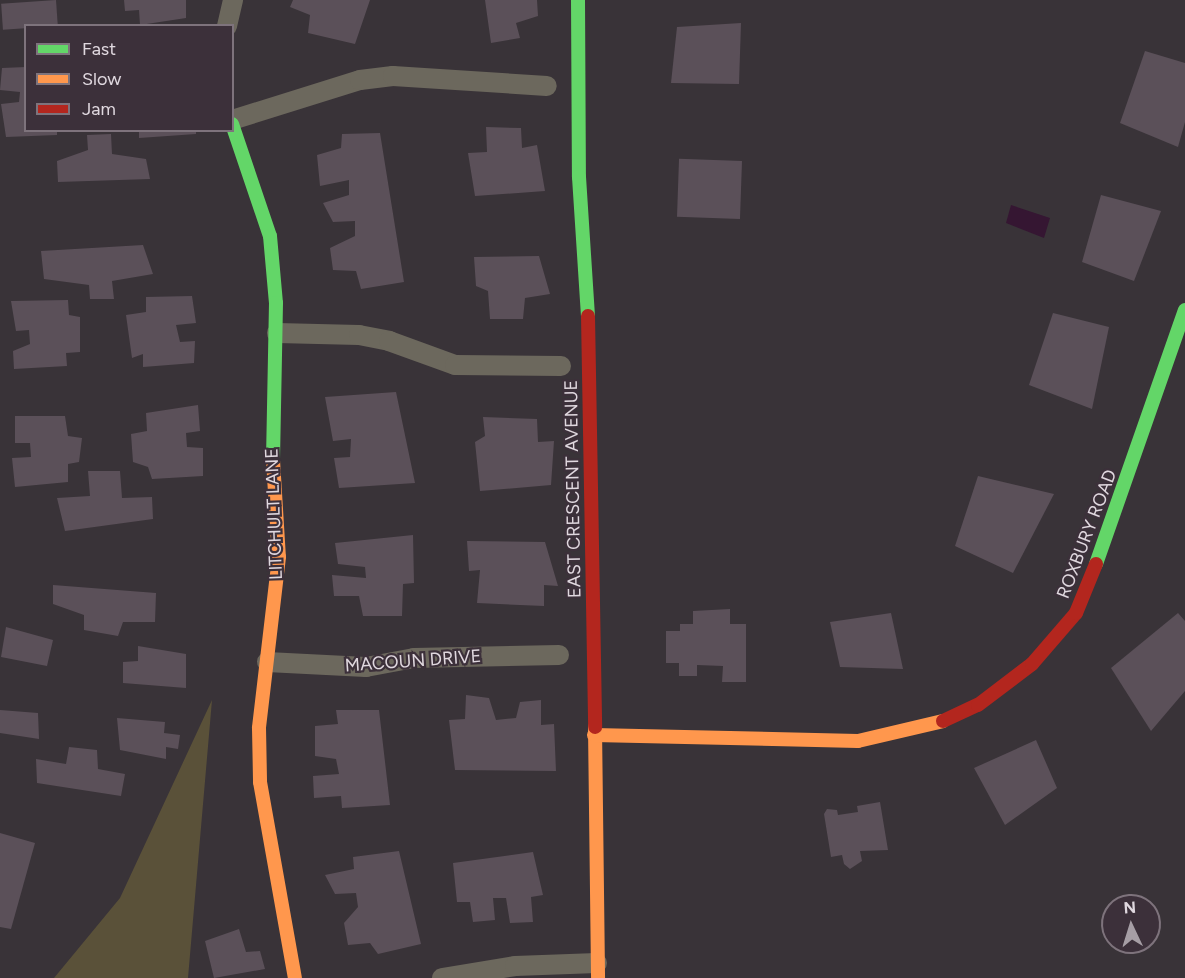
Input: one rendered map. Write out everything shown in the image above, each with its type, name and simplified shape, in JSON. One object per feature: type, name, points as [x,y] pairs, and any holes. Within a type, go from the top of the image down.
[{"type":"street","points":[[227,24],[233,0]]},
{"type":"street","name":"EAST CRESCENT AVENUE","points":[[579,0],[579,177],[588,313],[598,970]]},
{"type":"street","points":[[234,121],[360,80],[393,76],[547,86]]},
{"type":"street","name":"LITCHULT LANE","points":[[234,128],[270,236],[277,333],[272,449],[279,557],[259,728],[260,782],[295,978]]},
{"type":"street","name":"ROXBURY ROAD","points":[[594,735],[858,741],[931,727],[978,705],[1032,664],[1076,613],[1118,508],[1185,310]]},
{"type":"street","points":[[277,333],[359,335],[389,340],[455,365],[561,366]]},
{"type":"street","name":"MACOUN DRIVE","points":[[267,662],[366,667],[414,658],[559,655]]},
{"type":"street","points":[[442,978],[515,966],[598,970]]},
{"type":"shaded area","points":[[1011,205],[1050,218],[1044,238],[1006,223]]},
{"type":"shaded area","points":[[212,700],[188,978],[54,978],[120,898]]},
{"type":"building","points":[[56,0],[58,24],[24,24],[24,28],[3,30],[1,4]]},
{"type":"building","points":[[124,0],[186,0],[186,18],[140,24],[139,10],[125,11]]},
{"type":"building","points":[[293,0],[370,0],[355,44],[308,33],[310,15],[290,7]]},
{"type":"building","points":[[485,0],[537,0],[538,16],[516,23],[520,38],[491,43]]},
{"type":"building","points":[[741,23],[739,84],[671,83],[677,27]]},
{"type":"building","points":[[1145,51],[1185,63],[1185,122],[1178,147],[1120,123]]},
{"type":"building","points":[[24,67],[24,132],[57,132],[57,135],[6,137],[1,104],[19,102],[20,92],[0,90],[2,68]]},
{"type":"building","points":[[486,127],[521,128],[522,148],[537,145],[545,191],[475,196],[468,153],[487,152]]},
{"type":"building","points":[[139,132],[196,132],[196,134],[139,138]]},
{"type":"building","points":[[380,133],[404,282],[361,289],[356,271],[333,270],[330,248],[355,236],[355,221],[333,222],[323,203],[349,195],[349,180],[320,186],[317,155],[341,148],[342,134]]},
{"type":"building","points":[[111,134],[112,154],[146,159],[150,179],[58,182],[57,161],[88,150],[87,135]]},
{"type":"building","points":[[679,159],[742,161],[740,219],[677,217]]},
{"type":"building","points":[[1101,195],[1161,211],[1134,281],[1082,262]]},
{"type":"building","points":[[143,245],[153,274],[112,281],[114,299],[90,299],[89,285],[44,279],[41,251]]},
{"type":"building","points":[[539,256],[550,294],[525,298],[523,319],[490,319],[488,291],[476,286],[474,257]]},
{"type":"building","points":[[192,296],[196,323],[176,325],[180,342],[195,341],[194,363],[143,367],[143,354],[132,358],[126,315],[146,312],[146,297]]},
{"type":"building","points":[[68,300],[69,315],[80,317],[80,352],[66,353],[67,366],[14,369],[13,351],[30,344],[29,330],[16,331],[11,301]]},
{"type":"building","points":[[1053,313],[1109,327],[1092,409],[1029,385]]},
{"type":"building","points":[[396,392],[415,483],[339,488],[334,458],[350,457],[351,439],[333,441],[325,397]]},
{"type":"building","points":[[198,405],[200,431],[186,433],[187,447],[203,448],[203,476],[152,479],[148,467],[133,462],[131,434],[147,431],[146,413]]},
{"type":"building","points":[[15,416],[65,416],[68,436],[82,438],[79,462],[68,464],[68,482],[15,487],[12,458],[31,457],[30,443],[15,443]]},
{"type":"building","points":[[483,417],[537,419],[538,442],[554,441],[551,485],[480,491],[475,442],[485,436]]},
{"type":"building","points":[[88,471],[120,471],[122,498],[152,497],[153,519],[65,531],[57,498],[90,496]]},
{"type":"building","points":[[978,476],[1054,494],[1013,573],[955,546]]},
{"type":"building","points":[[413,535],[414,583],[403,584],[402,616],[363,616],[359,596],[334,596],[332,575],[366,578],[365,567],[338,564],[335,543]]},
{"type":"building","points":[[467,541],[545,542],[558,586],[544,585],[544,606],[477,603],[480,570],[469,571]]},
{"type":"building","points":[[53,585],[156,593],[155,622],[123,622],[118,636],[84,630],[84,615],[53,604]]},
{"type":"building","points":[[730,609],[730,624],[746,624],[746,682],[722,682],[723,666],[697,665],[697,676],[679,676],[679,663],[666,663],[666,631],[680,631],[680,624],[693,624],[693,611]]},
{"type":"building","points":[[891,613],[903,669],[840,667],[830,622]]},
{"type":"building","points":[[1178,613],[1185,621],[1185,691],[1151,731],[1111,668]]},
{"type":"building","points":[[6,627],[53,640],[47,666],[1,657]]},
{"type":"building","points":[[138,646],[186,654],[186,688],[123,683],[123,662],[138,661]]},
{"type":"building","points":[[466,695],[489,698],[496,720],[516,718],[520,702],[541,700],[541,725],[554,724],[556,771],[455,770],[449,720],[465,719]]},
{"type":"building","points":[[0,710],[38,713],[39,739],[0,733]]},
{"type":"building","points":[[336,710],[379,710],[390,805],[342,808],[341,796],[314,798],[313,776],[339,774],[336,759],[315,756],[315,726],[338,724]]},
{"type":"building","points":[[117,718],[165,722],[164,733],[180,735],[178,749],[166,747],[166,759],[120,750]]},
{"type":"building","points":[[1036,740],[1057,788],[1005,825],[974,768]]},
{"type":"building","points":[[69,747],[97,750],[98,769],[125,774],[121,796],[37,783],[36,759],[66,764]]},
{"type":"building","points":[[880,802],[888,850],[860,851],[862,861],[850,869],[844,864],[842,855],[831,857],[824,814],[827,809],[837,810],[838,815],[858,812],[857,806]]},
{"type":"building","points":[[0,833],[35,843],[11,929],[0,927]]},
{"type":"building","points":[[399,851],[421,944],[378,954],[370,943],[348,945],[344,923],[358,907],[356,893],[335,894],[325,875],[354,869],[353,857]]},
{"type":"building","points":[[533,852],[543,895],[531,897],[533,922],[510,923],[506,898],[493,898],[495,920],[473,922],[470,902],[457,902],[453,863]]},
{"type":"building","points":[[239,929],[246,952],[260,951],[265,969],[214,978],[205,941]]},
{"type":"traffic: fast","points":[[578,0],[579,177],[588,316]]},
{"type":"traffic: fast","points":[[234,130],[270,236],[276,303],[273,460]]},
{"type":"traffic: fast","points":[[1096,564],[1185,310]]},
{"type":"traffic: slow","points":[[273,460],[279,557],[259,728],[260,782],[295,978]]},
{"type":"traffic: slow","points":[[594,735],[858,741],[943,721]]},
{"type":"traffic: slow","points":[[595,727],[598,978]]},
{"type":"traffic: jam","points":[[588,316],[595,727]]},
{"type":"traffic: jam","points":[[943,721],[978,705],[1032,664],[1076,613],[1096,564]]}]
